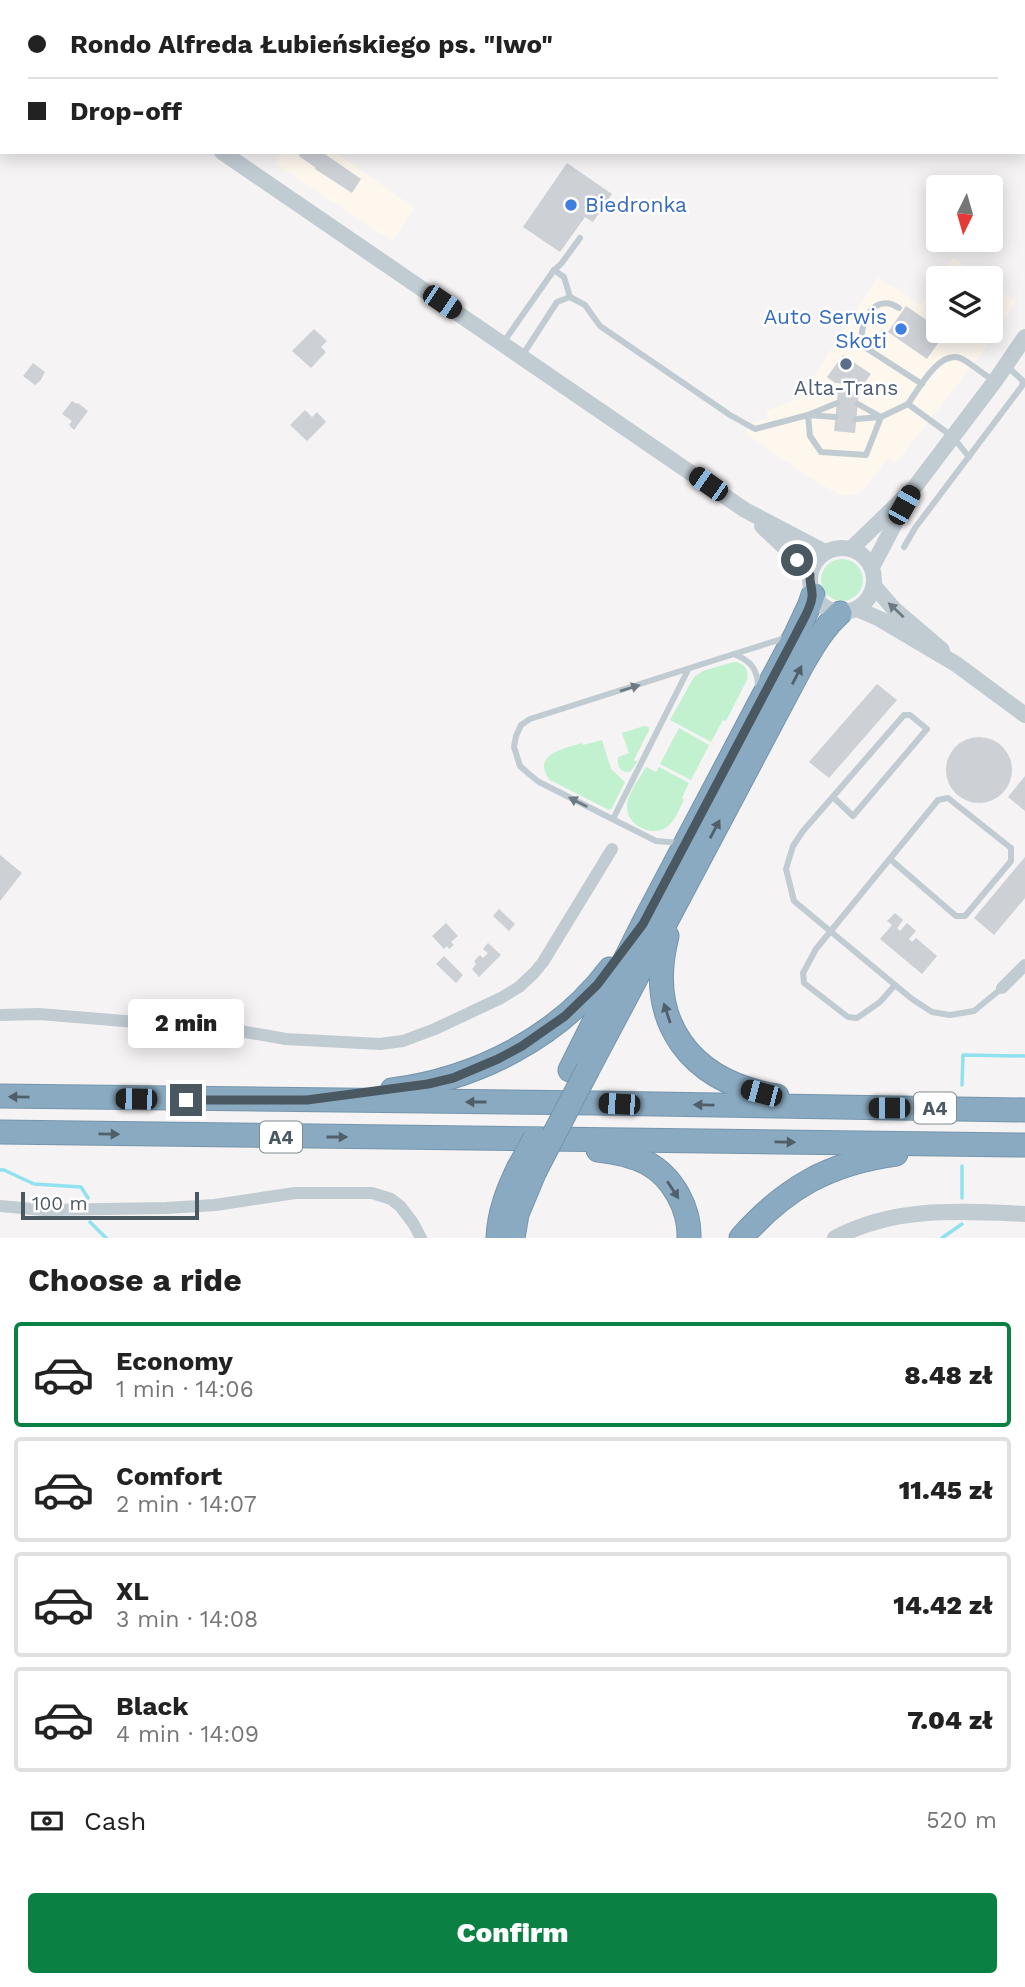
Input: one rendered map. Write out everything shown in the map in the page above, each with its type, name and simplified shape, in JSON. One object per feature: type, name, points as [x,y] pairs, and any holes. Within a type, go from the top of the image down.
[{"type":"highway","points":[[579,1069],[643,924],[796,634],[810,604],[811,585]]},
{"type":"highway","points":[[498,1238],[503,1207],[683,889],[802,665],[832,620],[848,611]]},
{"type":"highway","points":[[683,889],[666,938],[660,980],[670,1023],[682,1043],[707,1070],[731,1084],[761,1093],[846,1107]]},
{"type":"highway","points":[[307,1100],[428,1084],[453,1078],[498,1059],[542,1033],[582,1001],[643,924]]},
{"type":"highway","name":"A4","points":[[0,1097],[1025,1110]]},
{"type":"highway","name":"A4","points":[[0,1132],[1025,1145]]},
{"type":"highway","points":[[521,1139],[616,1152],[646,1162],[664,1176],[679,1198],[688,1222],[689,1238]]},
{"type":"highway","points":[[741,1238],[793,1189],[841,1166],[883,1156],[972,1144]]},
{"type":"highway","points":[[513,1238],[526,1170]]},
{"type":"street","points":[[225,154],[745,510],[825,552]]},
{"type":"street","points":[[872,567],[914,488],[1025,337]]},
{"type":"street","points":[[851,549],[914,488]]},
{"type":"street","points":[[745,510],[792,554],[824,607],[880,619],[956,664],[1025,715]]},
{"type":"street","points":[[811,585],[815,562],[825,552],[851,549],[860,553],[872,567],[874,586],[868,600],[848,611]]},
{"type":"street","points":[[874,586],[894,609],[928,636],[956,664]]},
{"type":"street","points":[[0,1015],[39,1014],[234,1030],[286,1039],[380,1044],[403,1041],[435,1030],[501,998],[527,980],[543,962],[612,849]]},
{"type":"street","points":[[1002,988],[1025,965]]},
{"type":"street","points":[[0,1206],[44,1210],[166,1208],[215,1205],[295,1193],[372,1193],[391,1199],[400,1206],[421,1238]]},
{"type":"street","points":[[835,1238],[872,1223],[915,1213],[954,1211],[1025,1214]]},
{"type":"lane","points":[[503,343],[579,238]]},
{"type":"lane","points":[[554,270],[564,277],[570,297],[585,305],[600,326],[730,415],[755,429],[808,415],[837,403]]},
{"type":"lane","points":[[522,356],[558,302],[570,297]]},
{"type":"lane","points":[[899,308],[892,303],[882,303],[873,308],[863,324],[860,336],[863,346],[922,384]]},
{"type":"lane","points":[[856,419],[881,417],[908,404],[936,364],[948,357],[959,357],[995,381]]},
{"type":"lane","points":[[904,547],[915,528],[1022,386],[1023,381],[1005,365]]},
{"type":"lane","points":[[858,404],[881,417]]},
{"type":"lane","points":[[908,404],[953,437],[969,457]]},
{"type":"lane","points":[[808,415],[810,436],[821,452],[866,455],[881,417]]},
{"type":"lane","points":[[808,415],[835,418]]},
{"type":"lane","points":[[686,844],[656,841],[539,782],[520,766],[514,747],[521,724],[796,634]]},
{"type":"lane","points":[[734,654],[747,659],[752,665],[758,679],[757,706]]},
{"type":"lane","points":[[613,819],[688,670]]},
{"type":"lane","points":[[833,797],[853,816],[927,729],[911,715],[904,715],[803,831],[793,846],[786,870],[794,901],[912,999],[932,1012],[950,1015],[974,1011],[1002,988]]},
{"type":"lane","points":[[890,859],[956,916],[965,916],[1011,861],[1011,848],[948,798],[937,800],[808,961],[803,973],[804,983],[848,1017],[857,1018],[880,1002],[895,985]]},
{"type":"shaded area","points":[[281,154],[338,154],[415,208],[392,241],[274,163]]},
{"type":"shaded area","points":[[953,258],[965,266],[947,266]]},
{"type":"shaded area","points":[[878,277],[921,305],[926,298],[926,343],[989,343],[896,463],[888,458],[866,487],[855,495],[839,495],[745,433],[754,421],[768,419],[766,411],[799,399]]},
{"type":"shaded area","points":[[1003,293],[1016,302],[1003,322]]},
{"type":"green space","points":[[842,559],[857,565],[863,580],[857,595],[842,601],[827,595],[821,580],[827,565]]},
{"type":"green space","points":[[733,662],[745,667],[747,680],[726,721],[723,720],[711,742],[670,720],[694,677],[703,671]]},
{"type":"green space","points":[[649,727],[649,730],[634,760],[637,762],[630,772],[624,771],[619,766],[618,757],[629,753],[622,733]]},
{"type":"green space","points":[[679,728],[709,745],[691,780],[660,764]]},
{"type":"green space","points":[[602,740],[611,769],[625,782],[609,810],[550,780],[544,764],[559,750]]},
{"type":"green space","points":[[646,767],[656,772],[659,767],[689,783],[675,818],[661,830],[641,828],[628,813],[629,797]]},
{"type":"building","points":[[325,154],[361,179],[352,193],[299,156]]},
{"type":"building","name":"Biedronka","points":[[567,163],[612,194],[593,222],[585,217],[560,252],[523,227]]},
{"type":"building","points":[[906,306],[926,320],[926,343],[938,343],[927,359],[888,332]]},
{"type":"building","points":[[314,329],[327,341],[321,347],[326,352],[311,368],[292,351]]},
{"type":"building","name":"Alta-Trans","points":[[843,355],[871,374],[863,385],[835,383],[827,377]]},
{"type":"building","points":[[33,363],[45,372],[35,385],[23,376]]},
{"type":"building","points":[[838,390],[859,392],[855,433],[834,431]]},
{"type":"building","points":[[72,401],[88,411],[74,430],[69,425],[72,421],[62,414]]},
{"type":"building","points":[[305,410],[312,417],[317,412],[326,422],[307,441],[290,425]]},
{"type":"building","points":[[877,684],[897,700],[829,778],[809,762]]},
{"type":"building","points":[[979,737],[992,739],[1007,752],[1012,770],[1010,783],[997,798],[979,803],[966,801],[951,788],[946,770],[948,757],[961,742]]},
{"type":"building","points":[[1025,776],[1025,811],[1008,797]]},
{"type":"building","points":[[0,855],[22,873],[0,901]]},
{"type":"building","points":[[1025,857],[1025,898],[994,935],[974,918]]},
{"type":"building","points":[[499,909],[515,924],[509,931],[493,916]]},
{"type":"building","points":[[895,913],[903,920],[897,928],[900,931],[907,923],[916,931],[909,939],[912,942],[916,938],[937,956],[922,974],[880,939],[892,925],[887,921]]},
{"type":"building","points":[[446,923],[458,936],[451,942],[454,945],[449,949],[447,946],[444,949],[432,936]]},
{"type":"building","points":[[488,943],[501,955],[479,977],[472,969],[476,964],[474,961],[480,955],[483,958],[488,953],[483,949]]},
{"type":"building","points":[[444,956],[463,975],[456,983],[436,964]]},
{"type":"waterway","points":[[962,1085],[963,1055],[1025,1056]]},
{"type":"waterway","points":[[962,1166],[962,1198]]},
{"type":"waterway","points":[[0,1170],[34,1184],[81,1187],[88,1198]]},
{"type":"waterway","points":[[90,1222],[106,1238]]},
{"type":"waterway","points":[[942,1238],[962,1224]]},
{"type":"place","name":"Biedronka","points":[[571,205]]},
{"type":"place","name":"Auto Serwis Skoti","points":[[901,329]]},
{"type":"place","name":"Alta-Trans","points":[[846,364]]},
{"type":"route","points":[[186,1100],[307,1100],[395,1090],[453,1078],[522,1046],[582,1001],[643,924],[796,634],[813,595],[810,575],[797,560]]}]
